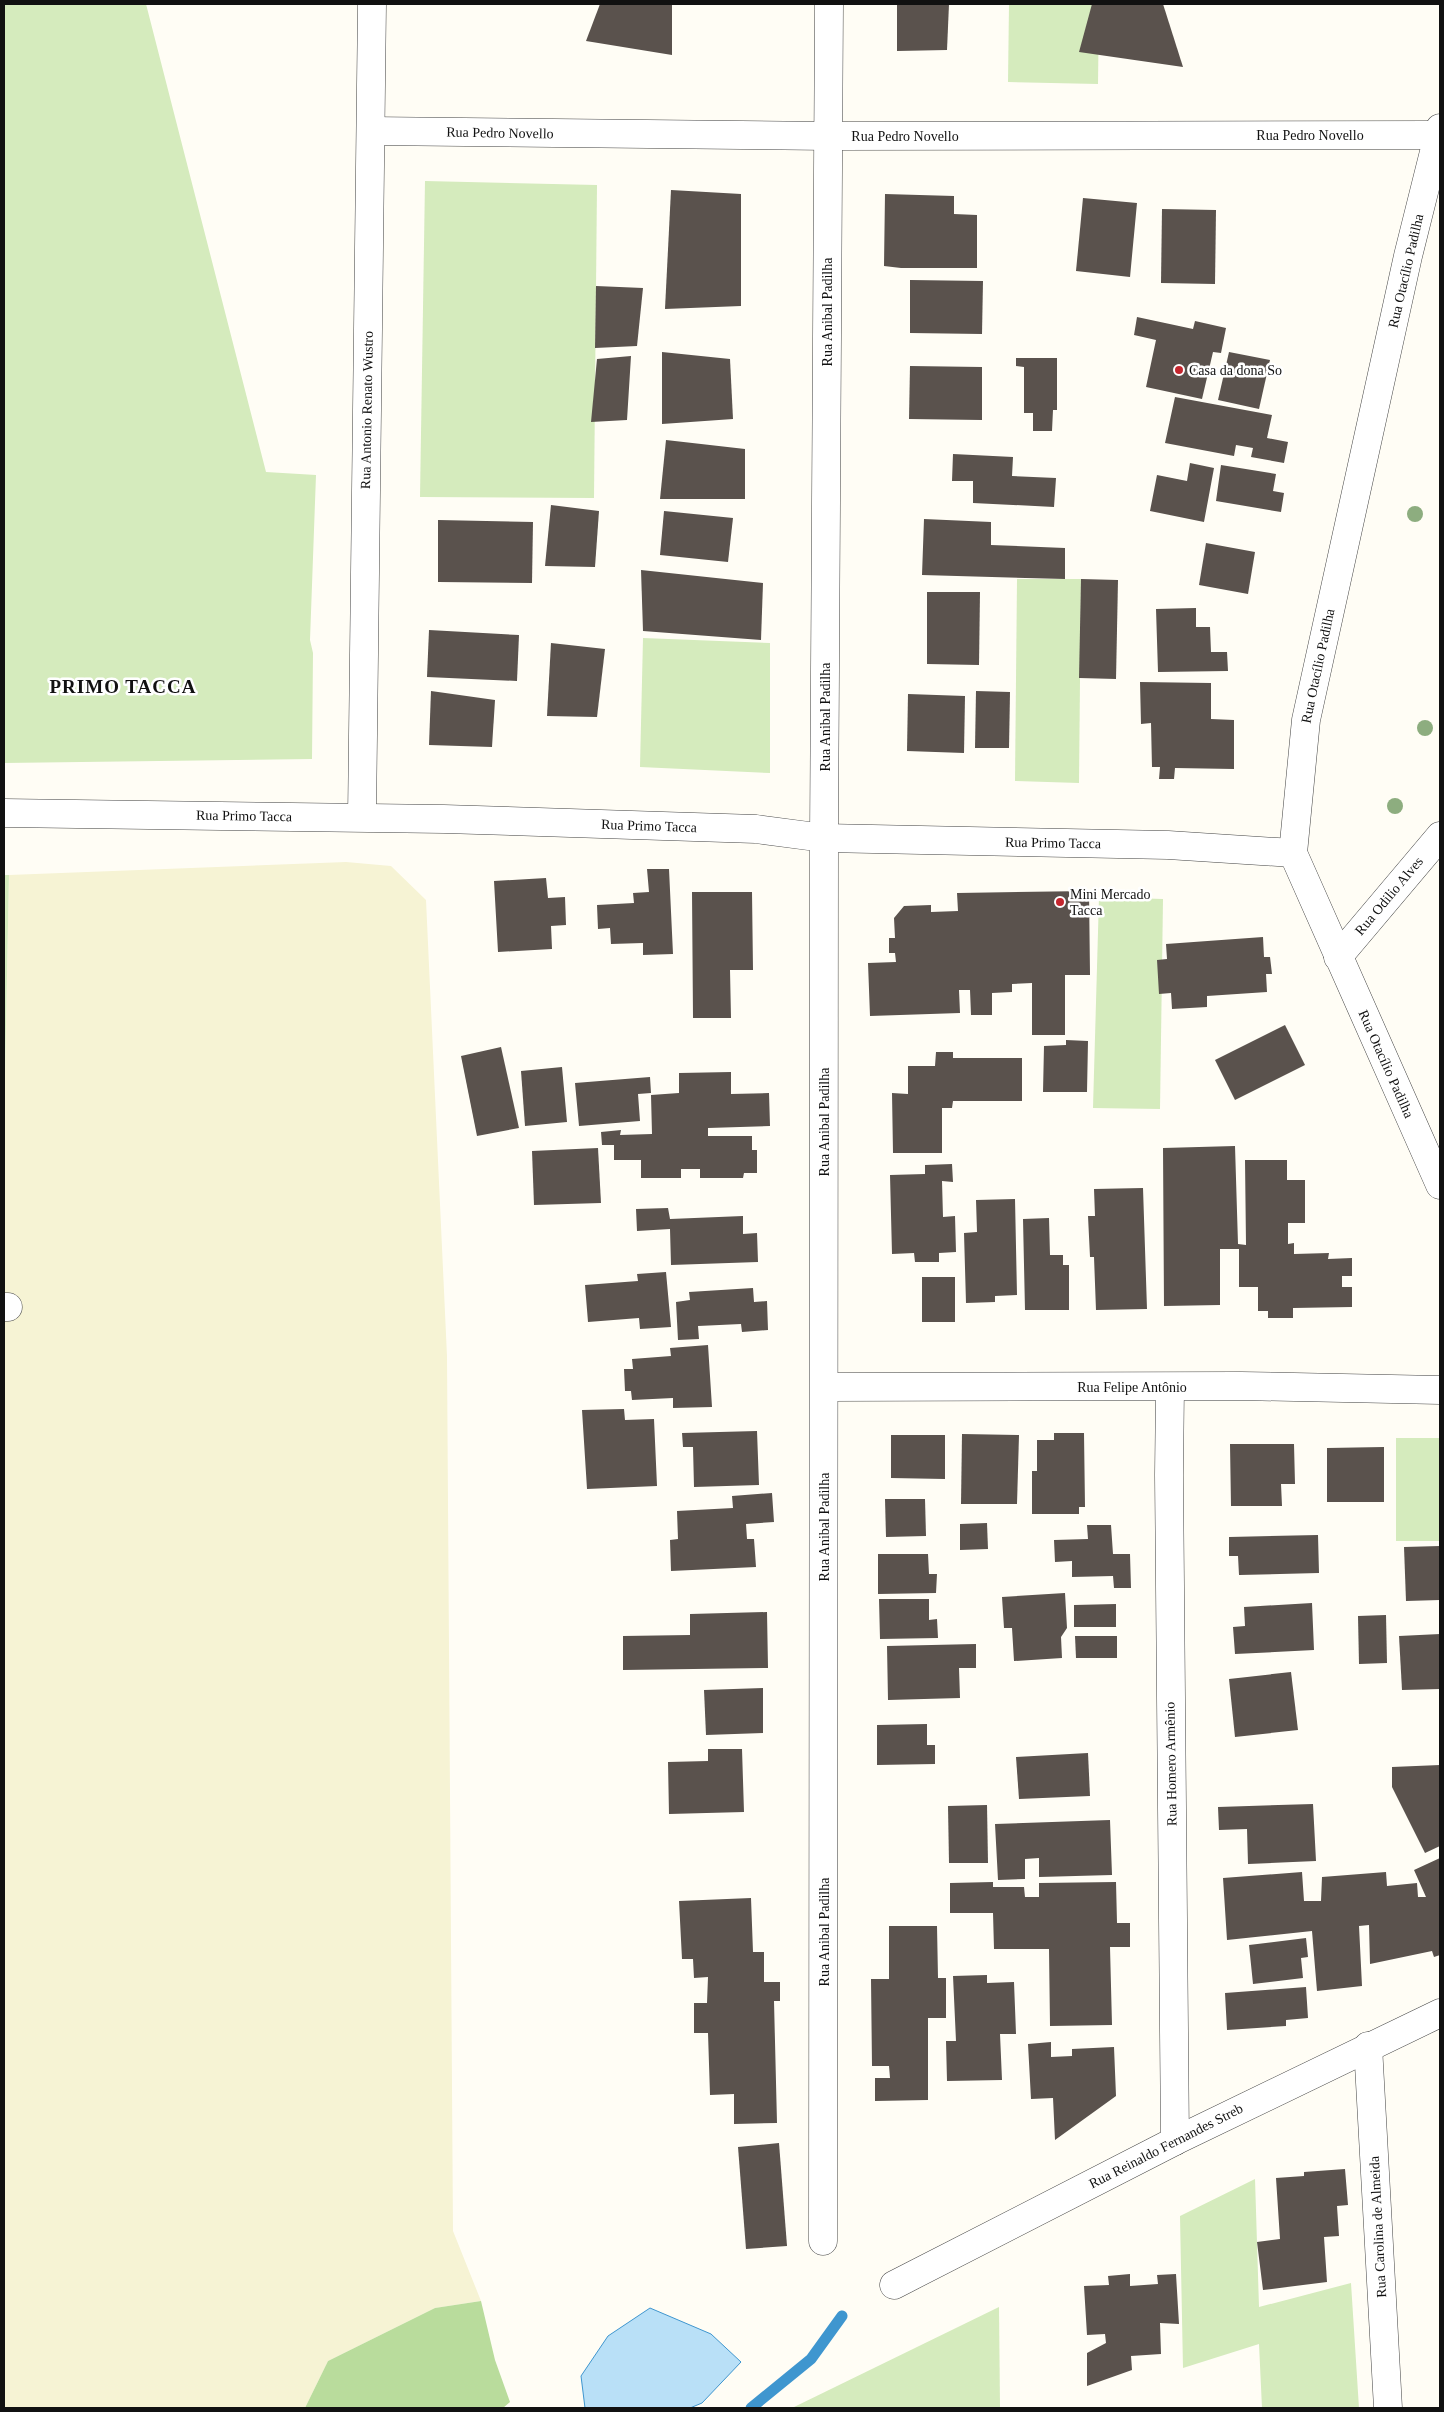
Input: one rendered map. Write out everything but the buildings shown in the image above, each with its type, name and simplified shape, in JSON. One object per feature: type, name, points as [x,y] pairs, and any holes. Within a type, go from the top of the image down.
[{"type":"street","name":"Rua Antonio Renato Wustro","points":[[362,817],[372,4]]},
{"type":"street","name":"Rua Anibal Padilha","points":[[823,2240],[824,838],[829,4]]},
{"type":"street","name":"Rua Pedro Novello","points":[[371,131],[828,136],[1440,133]]},
{"type":"street","name":"Rua Otacílio Padilha","points":[[1440,133],[1408,256],[1306,720],[1293,853],[1440,1184]]},
{"type":"street","name":"Rua Primo Tacca","points":[[4,813],[362,817],[756,829],[824,838],[1168,845],[1293,853]]},
{"type":"street","name":"Rua Odilio Alves","points":[[1338,957],[1440,836]]},
{"type":"street","name":"Rua Felipe Antônio","points":[[825,1387],[1170,1387],[1440,1390]]},
{"type":"street","name":"Rua Homero Armênio","points":[[1170,1387],[1169,1485],[1175,2141]]},
{"type":"street","name":"Rua Reinaldo Fernandes Streb","points":[[894,2285],[1175,2141],[1368,2046],[1440,2013]]},
{"type":"street","name":"Rua Carolina de Almeida","points":[[1368,2046],[1388,2408]]},
{"type":"shaded area","points":[[346,862],[391,866],[426,900],[447,1356],[453,2231],[481,2301],[435,2308],[328,2361],[305,2408],[4,2408],[4,1124],[9,875]]},
{"type":"green space","points":[[4,4],[146,4],[266,472],[316,475],[310,640],[313,653],[312,759],[4,763]]},
{"type":"green space","points":[[1009,4],[1099,4],[1098,84],[1008,82]]},
{"type":"green space","points":[[425,181],[597,185],[594,498],[420,497]]},
{"type":"green space","points":[[1017,579],[1081,579],[1079,783],[1015,781]]},
{"type":"green space","points":[[643,638],[770,643],[770,773],[640,767]]},
{"type":"green space","points":[[4,875],[9,875],[4,1124]]},
{"type":"green space","points":[[1099,897],[1163,899],[1160,1109],[1093,1108]]},
{"type":"green space","points":[[1396,1438],[1440,1438],[1440,1541],[1396,1541]]},
{"type":"green space","points":[[1255,2179],[1259,2307],[1351,2283],[1359,2408],[1262,2408],[1259,2344],[1183,2368],[1180,2216]]},
{"type":"green space","points":[[481,2301],[495,2360],[510,2402],[503,2408],[305,2408],[328,2361],[435,2308]]},
{"type":"green space","points":[[999,2307],[1000,2408],[792,2408]]},
{"type":"water","points":[[650,2308],[711,2334],[741,2362],[702,2403],[690,2408],[585,2408],[581,2376],[608,2336]]},
{"type":"waterway","points":[[751,2408],[811,2359],[842,2316]]},
{"type":"place","name":"Casa da dona So","points":[[1179,370]]},
{"type":"place","name":"Mini Mercado Tacca","points":[[1060,902]]},
{"type":"district","name":"PRIMO TACCA","points":[[123,686]]}]
